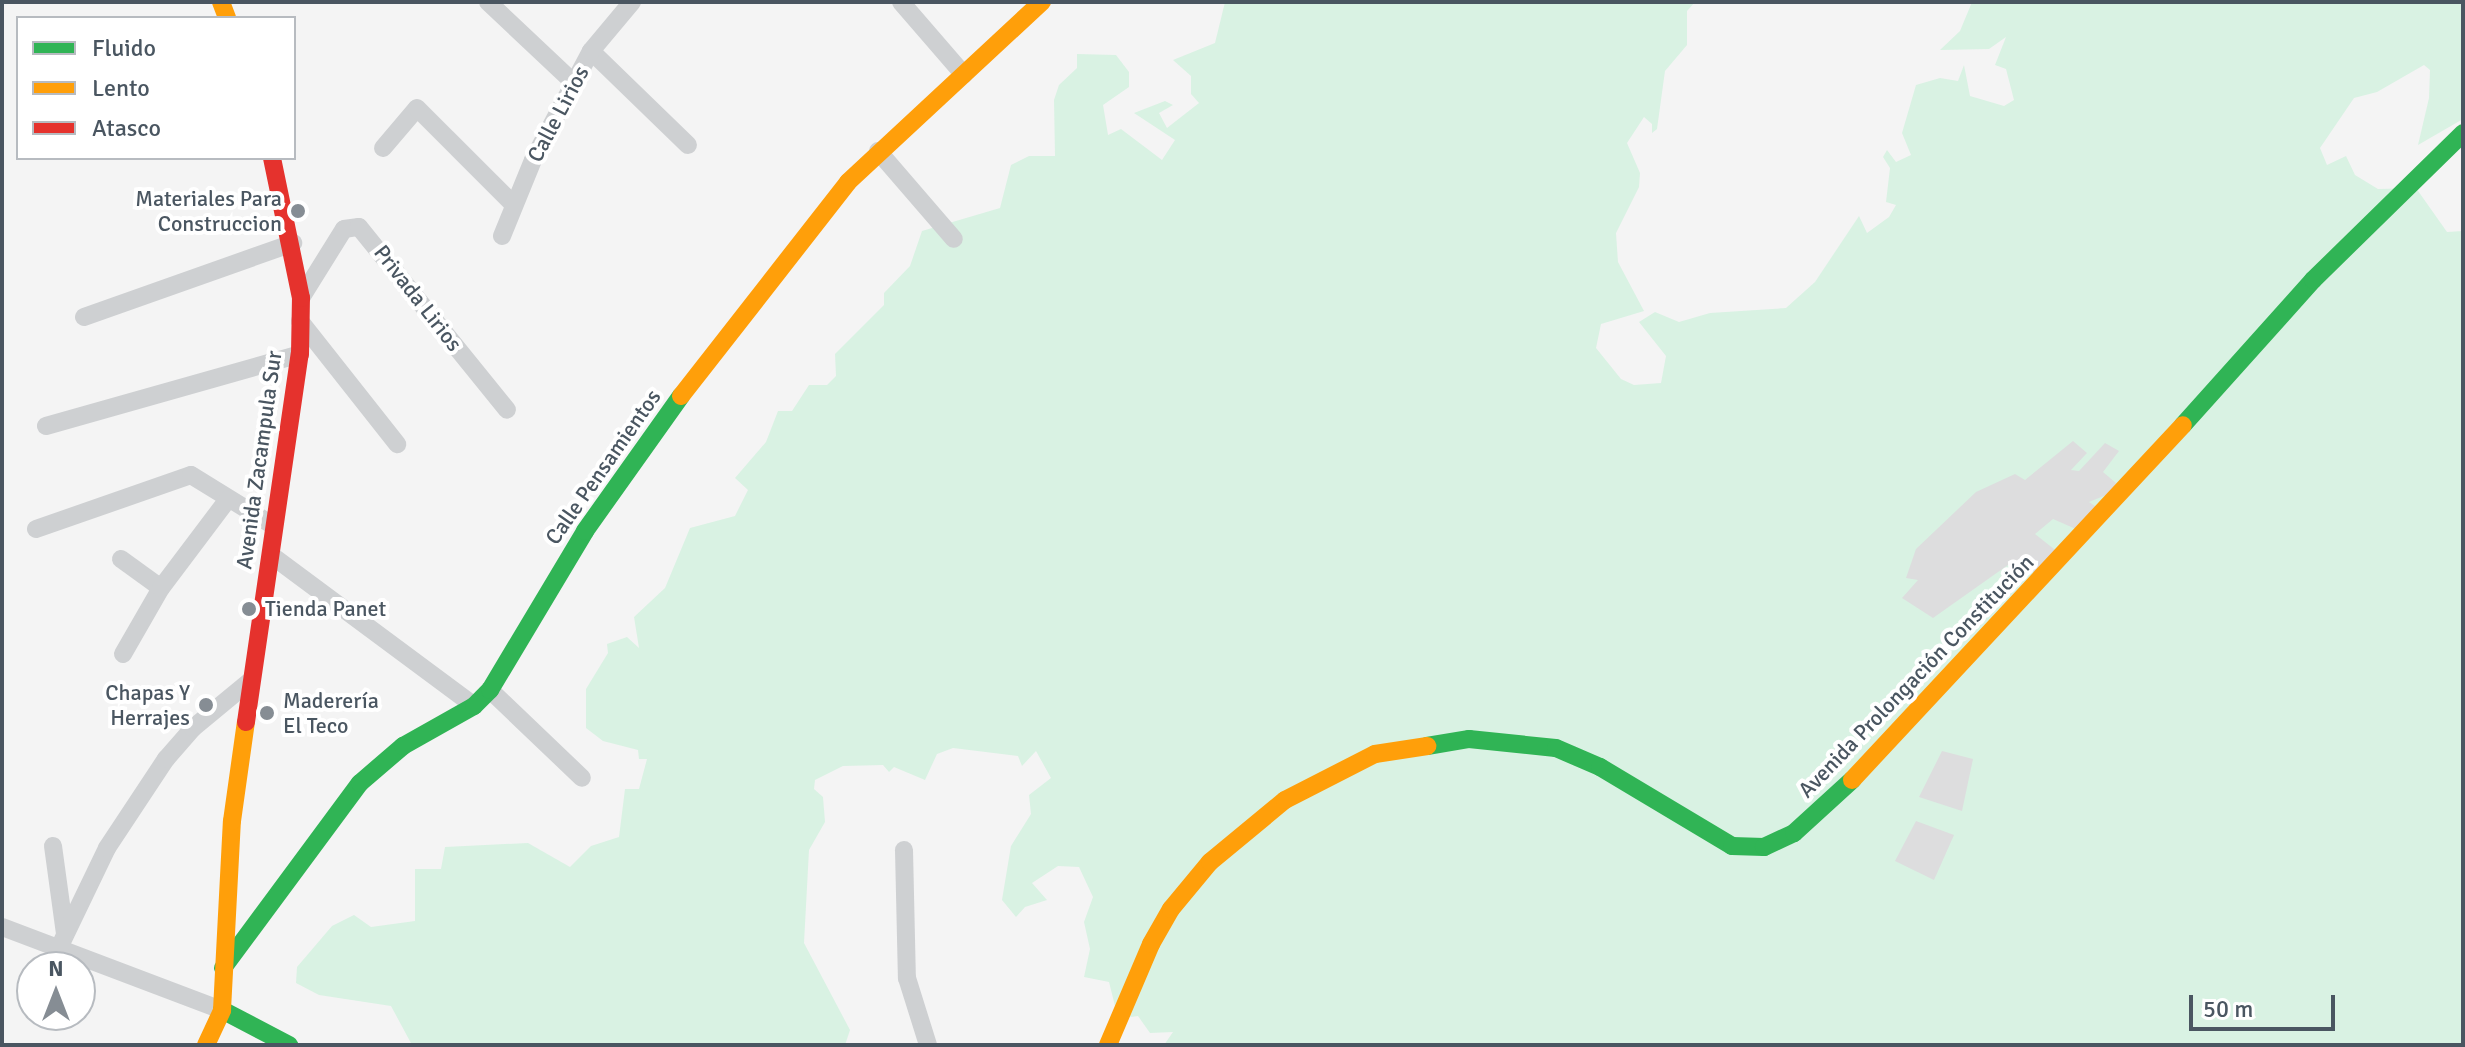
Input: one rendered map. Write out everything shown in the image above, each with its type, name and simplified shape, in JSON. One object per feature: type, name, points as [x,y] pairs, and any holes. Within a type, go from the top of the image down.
[{"type":"main road","name":"Calle Pensamientos","points":[[223,968],[360,783],[403,746],[474,706],[490,690],[585,531],[714,350],[878,151],[1042,2]]},
{"type":"main road","name":"Avenida Prolongación Constitución","points":[[1108,1045],[1151,944],[1201,872],[1285,800],[1375,754],[1469,739],[1556,748],[1600,767],[1732,846],[1764,847],[1794,833],[1872,761],[2044,579],[2313,280],[2463,133]]},
{"type":"main road","name":"Avenida Zacampula Sur","points":[[222,1010],[232,821],[300,354],[301,298],[293,243],[272,160]]},
{"type":"main road","points":[[206,1045],[222,1010],[289,1045]]},
{"type":"street","points":[[488,2],[575,84]]},
{"type":"street","name":"Calle Lirios","points":[[502,236],[513,204],[591,51],[632,2]]},
{"type":"street","points":[[901,2],[964,75]]},
{"type":"street","points":[[591,51],[688,145]]},
{"type":"street","points":[[383,148],[417,108],[513,204]]},
{"type":"street","points":[[878,151],[954,239]]},
{"type":"street","name":"Privada Lirios","points":[[301,298],[344,229],[359,227],[507,410]]},
{"type":"street","points":[[84,317],[293,243]]},
{"type":"street","points":[[300,321],[397,444]]},
{"type":"street","points":[[46,426],[300,354]]},
{"type":"street","points":[[36,529],[186,475],[274,526]]},
{"type":"street","points":[[123,654],[161,588],[228,499]]},
{"type":"street","points":[[271,555],[474,706]]},
{"type":"street","points":[[121,559],[161,588]]},
{"type":"street","points":[[62,942],[107,848],[166,759],[193,728],[250,681]]},
{"type":"street","points":[[490,690],[582,778]]},
{"type":"street","points":[[53,846],[62,942]]},
{"type":"street","points":[[904,850],[907,978],[928,1045]]},
{"type":"street","points":[[2,927],[62,942],[222,1010]]},
{"type":"green space","points":[[1225,2],[1695,2],[1687,11],[1687,45],[1665,71],[1657,129],[1652,133],[1652,124],[1644,117],[1627,143],[1640,173],[1639,187],[1616,233],[1618,262],[1644,311],[1601,324],[1596,348],[1621,379],[1634,385],[1661,383],[1666,356],[1639,322],[1655,312],[1679,322],[1710,313],[1786,308],[1815,282],[1859,216],[1867,233],[1889,217],[1896,205],[1886,202],[1890,168],[1883,157],[1887,150],[1896,162],[1911,155],[1902,133],[1916,85],[1940,78],[1958,81],[1964,65],[1970,96],[2004,106],[2014,100],[2006,69],[1995,65],[2006,37],[1989,49],[1940,50],[1960,31],[1972,2],[2463,2],[2463,119],[2418,145],[2429,98],[2430,70],[2424,65],[2377,92],[2354,98],[2320,148],[2327,165],[2346,156],[2355,175],[2378,189],[2416,188],[2447,232],[2463,231],[2463,1045],[1164,1045],[1173,1032],[1150,1033],[1138,1016],[1131,1017],[1115,1006],[1109,982],[1084,977],[1090,949],[1084,922],[1093,897],[1079,867],[1058,866],[1032,883],[1047,900],[1025,907],[1016,917],[1002,900],[1011,846],[1031,814],[1029,795],[1051,778],[1036,751],[1022,766],[1018,756],[953,748],[937,754],[925,780],[894,767],[889,772],[883,765],[843,766],[815,780],[814,789],[823,797],[825,822],[809,850],[804,943],[850,1030],[845,1045],[412,1045],[391,1006],[319,995],[296,983],[297,967],[332,926],[354,915],[371,927],[415,921],[415,869],[441,869],[445,847],[528,843],[570,867],[591,846],[619,837],[625,789],[639,789],[647,759],[639,759],[638,750],[603,741],[586,728],[586,689],[608,653],[607,644],[627,637],[639,648],[634,617],[665,588],[690,528],[735,516],[748,490],[735,478],[766,442],[778,411],[792,411],[809,385],[827,385],[836,376],[835,354],[884,305],[884,293],[910,266],[922,231],[1000,208],[1011,165],[1029,156],[1055,156],[1054,100],[1059,85],[1077,68],[1077,54],[1116,55],[1129,72],[1129,87],[1103,105],[1108,135],[1121,129],[1162,160],[1175,140],[1134,113],[1165,101],[1173,105],[1159,113],[1167,128],[1199,103],[1191,94],[1191,76],[1173,60],[1215,43]]},
{"type":"building","points":[[2073,441],[2087,453],[2071,470],[2079,471],[2105,443],[2119,451],[2103,472],[2116,483],[2111,493],[2089,502],[2104,512],[2085,533],[2053,519],[2035,534],[2059,553],[2039,575],[2015,560],[1933,618],[1902,598],[1918,580],[1906,578],[1916,549],[1976,492],[2015,474],[2025,480]]},
{"type":"building","points":[[1942,751],[1973,759],[1962,811],[1919,797]]},
{"type":"building","points":[[1916,821],[1954,835],[1934,880],[1895,861]]},
{"type":"traffic: fast","points":[[2183,425],[2313,280],[2463,133]]},
{"type":"traffic: fast","points":[[223,968],[360,783],[403,746],[474,706],[490,690],[585,531],[681,396]]},
{"type":"traffic: fast","points":[[1427,746],[1469,739],[1556,748],[1600,767],[1732,846],[1764,847],[1794,833],[1852,780]]},
{"type":"traffic: fast","points":[[222,1010],[289,1045]]},
{"type":"traffic: slow","points":[[221,2],[226,16]]},
{"type":"traffic: slow","points":[[681,396],[848,182],[1042,2]]},
{"type":"traffic: slow","points":[[1852,780],[2183,425]]},
{"type":"traffic: slow","points":[[206,1045],[222,1010],[232,821],[246,722]]},
{"type":"traffic: slow","points":[[1108,1045],[1151,944],[1171,909],[1210,862],[1285,800],[1375,754],[1427,746]]},
{"type":"traffic: jam","points":[[246,722],[300,354],[301,298],[272,160]]},
{"type":"place","name":"Materiales Para Construccion","points":[[298,211]]},
{"type":"place","name":"Tienda Panet","points":[[249,609]]},
{"type":"place","name":"Chapas Y Herrajes","points":[[206,705]]},
{"type":"place","name":"Maderería El Teco","points":[[267,713]]}]
